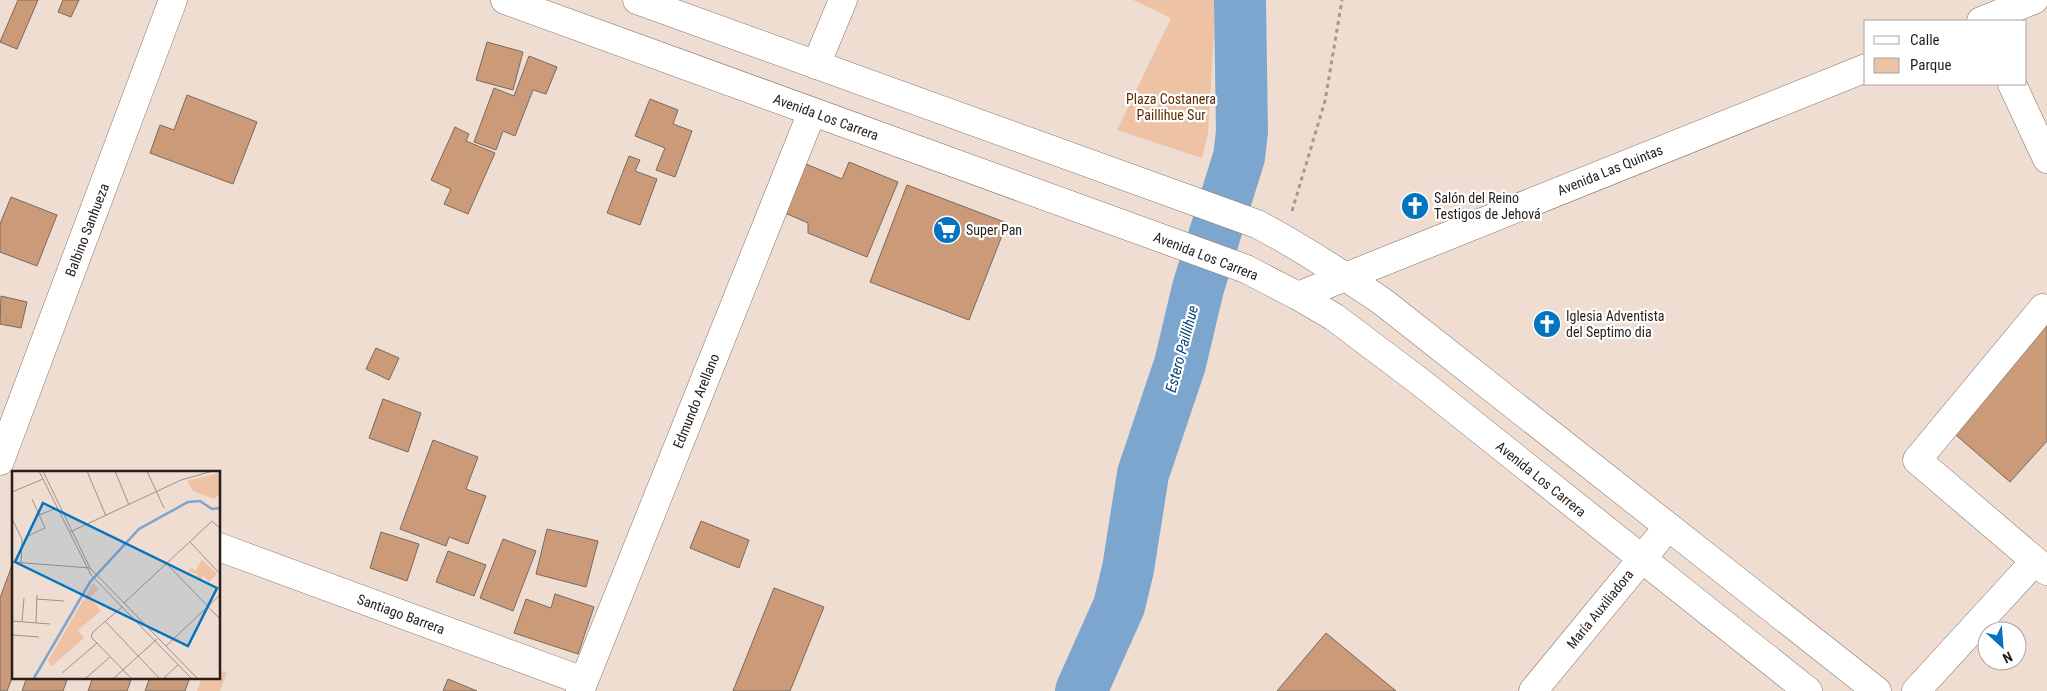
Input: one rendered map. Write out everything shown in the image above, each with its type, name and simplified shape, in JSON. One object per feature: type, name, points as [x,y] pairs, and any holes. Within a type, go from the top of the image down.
[{"type":"main road","name":"Balbino Sanhueza","points":[[0,461],[173,0]]},
{"type":"main road","name":"Avenida Los Carrera","points":[[505,0],[1246,269],[1298,296],[1334,317],[1419,381],[1808,691]]},
{"type":"main road","points":[[637,0],[1258,224],[1284,238],[1346,276],[1390,308],[1877,691]]},
{"type":"main road","points":[[816,65],[843,0]]},
{"type":"main road","points":[[1984,20],[2034,0]]},
{"type":"main road","name":"Avenida Las Quintas","points":[[1298,296],[1864,69]]},
{"type":"main road","points":[[2012,85],[2047,159]]},
{"type":"main road","name":"Edmundo Arellano","points":[[582,686],[812,112]]},
{"type":"main road","points":[[1916,691],[2041,566],[1917,460],[2043,308]]},
{"type":"main road","points":[[0,466],[14,471]]},
{"type":"main road","name":"María Auxiliadora","points":[[1533,691],[1668,526]]},
{"type":"main road","name":"Santiago Barrera","points":[[220,547],[582,686]]},
{"type":"path","points":[[1284,238],[1325,101],[1342,0]]},
{"type":"green space","name":"Plaza Costanera Paillihue Sur","points":[[1133,0],[1216,0],[1208,133],[1202,158],[1117,130],[1171,18]]},
{"type":"green space","points":[[220,670],[227,673],[220,691],[197,691],[202,678],[220,678]]},
{"type":"building","points":[[18,0],[38,0],[17,49],[0,42]]},
{"type":"building","points":[[63,0],[79,0],[71,17],[58,12]]},
{"type":"building","points":[[487,42],[523,52],[513,90],[476,80]]},
{"type":"building","points":[[529,56],[557,67],[546,94],[533,90],[515,136],[503,131],[496,150],[474,142],[494,88],[514,96]]},
{"type":"building","points":[[187,95],[257,122],[233,184],[150,153],[160,125],[174,130]]},
{"type":"building","points":[[650,99],[678,110],[673,124],[692,131],[675,177],[656,170],[665,148],[635,136]]},
{"type":"building","points":[[455,127],[469,134],[466,141],[495,153],[468,214],[444,204],[451,189],[431,180]]},
{"type":"building","points":[[629,156],[640,160],[635,171],[657,179],[640,225],[607,213]]},
{"type":"building","points":[[849,162],[898,182],[867,257],[808,233],[808,223],[785,213],[806,164],[842,179]]},
{"type":"building","points":[[907,185],[1007,223],[969,320],[870,282]]},
{"type":"building","points":[[11,197],[57,215],[37,266],[0,252],[0,224]]},
{"type":"building","points":[[1,296],[27,302],[21,328],[0,324]]},
{"type":"building","points":[[2047,317],[2047,441],[2010,482],[1949,429]]},
{"type":"building","points":[[376,348],[399,358],[389,380],[366,369]]},
{"type":"building","points":[[383,399],[421,413],[408,452],[369,438]]},
{"type":"building","points":[[433,440],[478,457],[466,489],[486,496],[468,544],[449,537],[446,546],[400,529]]},
{"type":"building","points":[[701,521],[749,540],[739,568],[690,548]]},
{"type":"building","points":[[547,529],[598,541],[586,587],[536,574]]},
{"type":"building","points":[[381,532],[419,544],[407,581],[370,568]]},
{"type":"building","points":[[503,539],[536,551],[513,611],[480,598]]},
{"type":"building","points":[[448,551],[486,565],[474,596],[436,582]]},
{"type":"building","points":[[12,565],[12,678],[7,691],[0,691],[0,598]]},
{"type":"building","points":[[774,588],[824,607],[790,691],[733,691]]},
{"type":"building","points":[[555,594],[594,607],[578,654],[514,633],[526,599],[551,608]]},
{"type":"building","points":[[1326,633],[1396,691],[1277,691]]},
{"type":"building","points":[[27,678],[68,678],[63,691],[22,691]]},
{"type":"building","points":[[93,678],[132,678],[127,691],[88,691]]},
{"type":"building","points":[[150,678],[190,678],[185,691],[145,691]]},
{"type":"building","points":[[448,679],[477,691],[443,691]]},
{"type":"waterway","name":"Estero Paillihue","points":[[1081,691],[1119,606],[1128,569],[1143,474],[1180,364],[1198,288],[1239,157],[1242,132],[1240,0]]},
{"type":"place","name":"Salón del Reino Testigos de Jehová","points":[[1415,206]]},
{"type":"place","name":"Super Pan","points":[[947,230]]},
{"type":"place","name":"Iglesia Adventista del Septimo dia","points":[[1547,324]]}]
